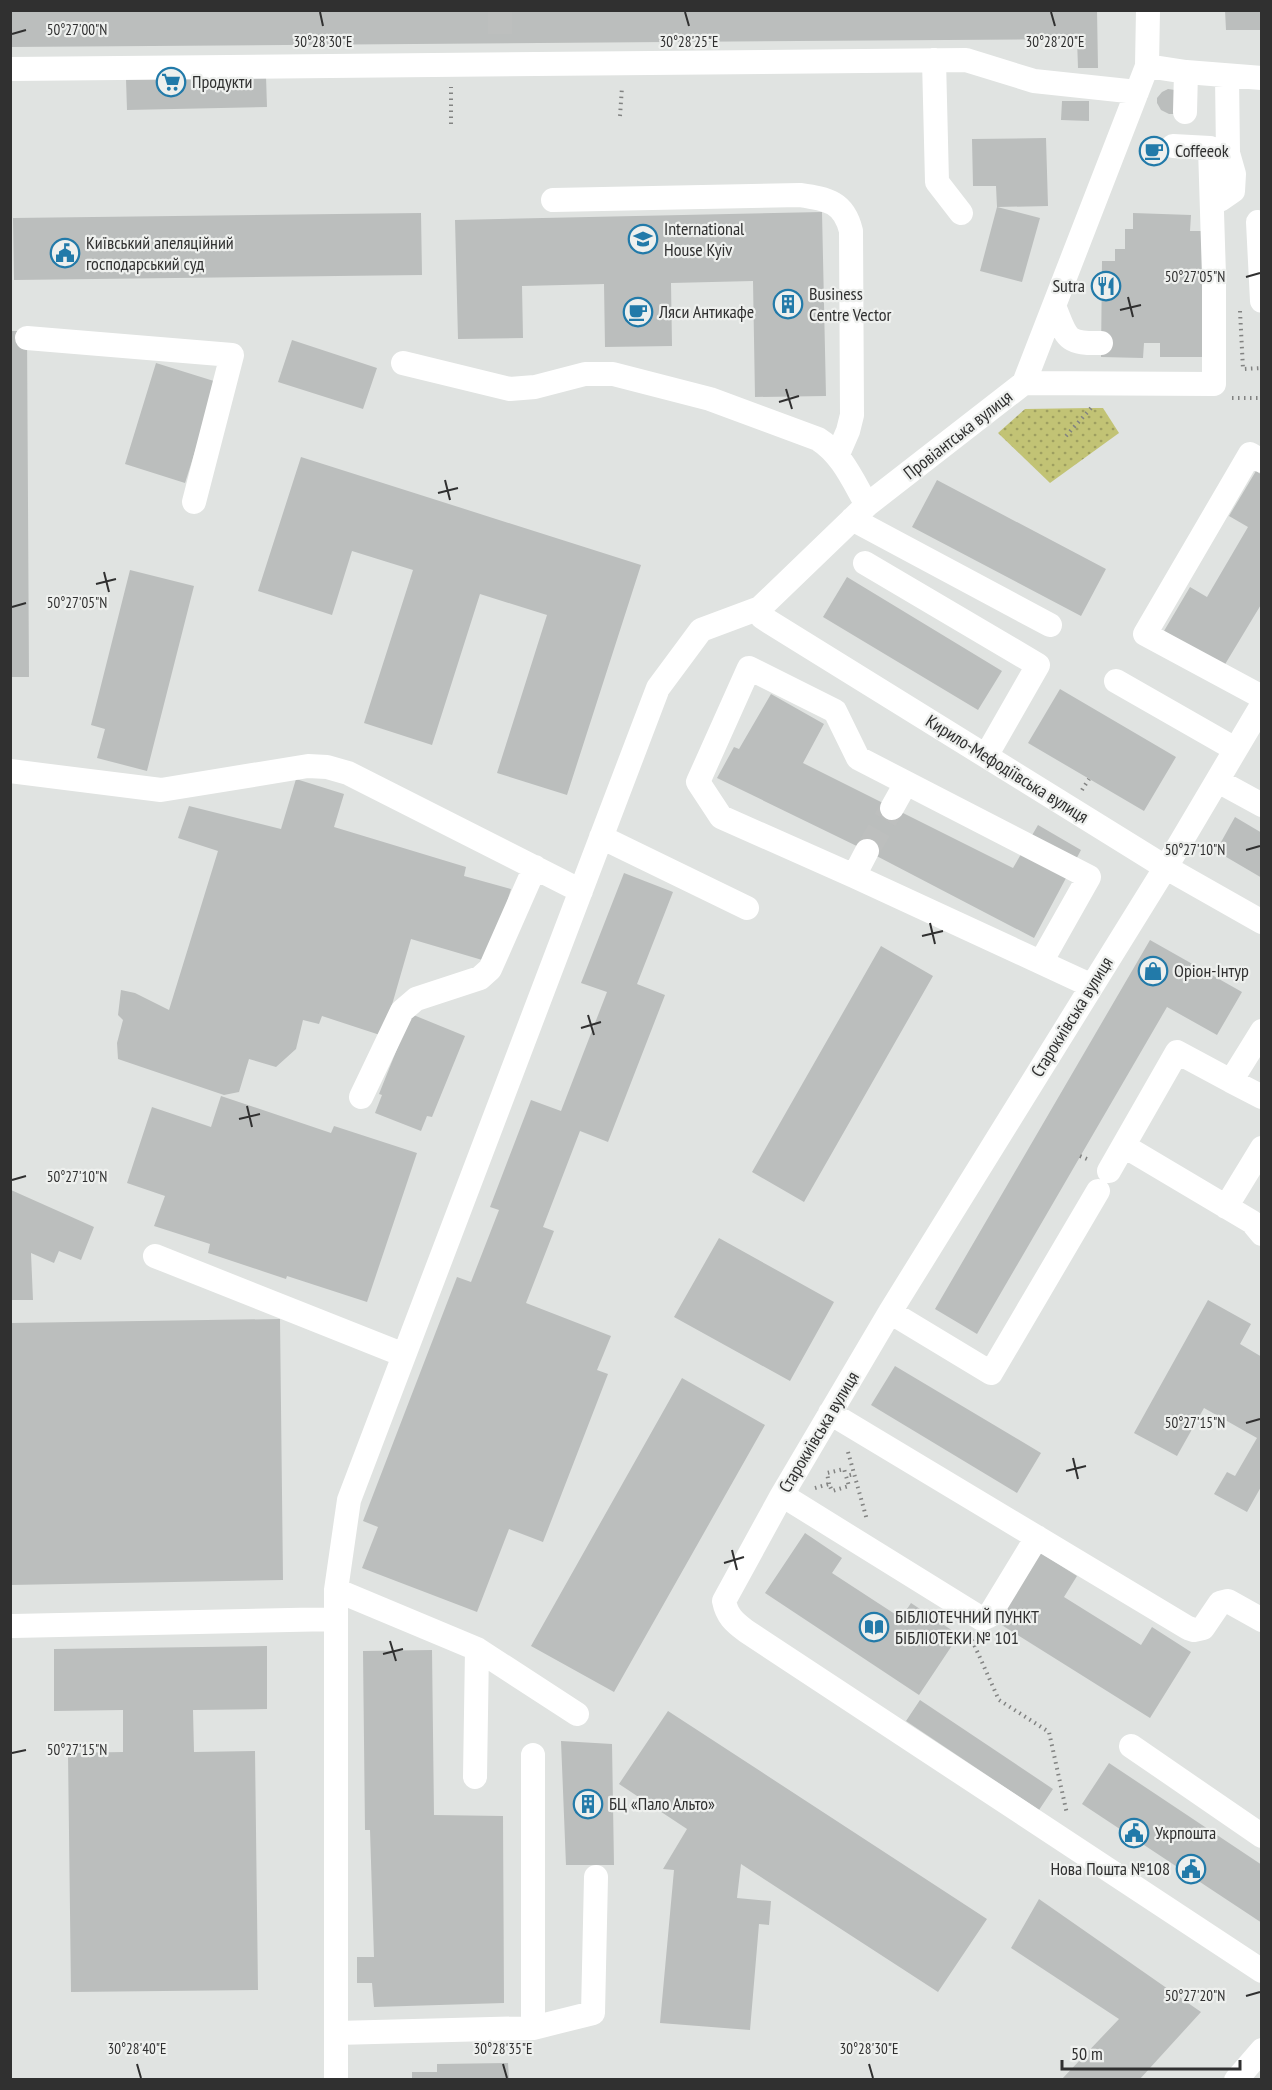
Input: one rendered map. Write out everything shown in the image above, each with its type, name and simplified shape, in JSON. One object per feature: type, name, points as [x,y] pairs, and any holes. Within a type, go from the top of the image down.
[{"type":"street","name":"Провіантська вулиця","points":[[760,608],[859,512],[1024,383],[1148,66],[1148,10]]},
{"type":"street","points":[[10,69],[451,65],[501,54],[623,63],[966,60],[1034,81],[1137,92]]},
{"type":"street","points":[[934,60],[937,182],[961,213]]},
{"type":"street","points":[[1148,66],[1186,72],[1262,78]]},
{"type":"street","points":[[1185,112],[1186,72]]},
{"type":"street","points":[[1220,200],[1233,191],[1233,174],[1228,153],[1227,76]]},
{"type":"street","points":[[1024,383],[1214,384],[1214,276],[1209,148],[1173,146]]},
{"type":"street","points":[[553,200],[800,195],[819,198],[836,205],[847,215],[851,231],[852,404],[848,431],[837,454]]},
{"type":"street","points":[[1258,222],[1262,301]]},
{"type":"street","points":[[1054,306],[1065,334],[1079,344],[1101,343]]},
{"type":"street","points":[[27,338],[232,355],[194,502]]},
{"type":"street","points":[[404,363],[510,389],[535,387],[585,374],[613,374],[710,399],[818,439],[837,454],[859,512],[1050,625]]},
{"type":"street","points":[[1262,460],[1250,454],[1145,634],[1262,697]]},
{"type":"street","points":[[865,563],[1038,665],[986,756]]},
{"type":"street","points":[[336,2079],[336,1590],[349,1500],[658,688],[701,630],[760,608]]},
{"type":"street","name":"Кирило-Мефодіївська вулиця","points":[[760,608],[762,617],[768,621],[1165,867],[1262,922]]},
{"type":"street","points":[[1041,963],[1089,877],[858,758],[835,711],[749,668],[698,782],[721,818],[854,876],[1041,963],[1092,986]]},
{"type":"street","points":[[1116,681],[1235,748]]},
{"type":"street","name":"Старокиївська вулиця","points":[[1262,705],[1235,748],[1218,781],[890,1312],[835,1416],[784,1496],[724,1601],[732,1621],[1262,1971]]},
{"type":"street","points":[[10,771],[161,790],[308,766],[327,767],[348,773],[581,891]]},
{"type":"street","points":[[1218,781],[1262,806]]},
{"type":"street","points":[[892,808],[906,783]]},
{"type":"street","points":[[601,837],[747,908]]},
{"type":"street","points":[[854,876],[867,851]]},
{"type":"street","points":[[361,1097],[402,1011],[408,1005],[416,999],[480,978],[490,969],[535,867]]},
{"type":"street","points":[[1231,1081],[1262,1031]]},
{"type":"street","points":[[890,1312],[991,1373],[1178,1053],[1262,1098]]},
{"type":"street","points":[[1124,1146],[1252,1222],[1262,1234]]},
{"type":"street","points":[[1226,1207],[1262,1148]]},
{"type":"street","points":[[154,1256],[404,1355]]},
{"type":"street","points":[[835,1416],[1188,1628],[1194,1630],[1203,1628],[1220,1603],[1228,1601],[1262,1620]]},
{"type":"street","points":[[784,1496],[981,1619],[989,1616],[1037,1538]]},
{"type":"street","points":[[336,1590],[477,1649],[577,1714]]},
{"type":"street","points":[[14,1626],[336,1618]]},
{"type":"street","points":[[475,1777],[477,1649]]},
{"type":"street","points":[[1131,1746],[1262,1836]]},
{"type":"street","points":[[533,1755],[533,2028]]},
{"type":"street","points":[[336,2033],[533,2028],[593,2013],[596,1877]]},
{"type":"street","points":[[1236,2079],[1262,2050]]},
{"type":"path","points":[[620,116],[623,63]]},
{"type":"path","points":[[451,65],[451,124]]},
{"type":"path","points":[[1231,398],[1262,398]]},
{"type":"path","points":[[1066,436],[1096,402]]},
{"type":"path","points":[[835,1416],[854,1474],[876,1555]]},
{"type":"path","points":[[844,1469],[849,1486],[832,1491],[829,1484],[826,1473],[844,1469]]},
{"type":"path","points":[[846,1476],[854,1474]]},
{"type":"path","points":[[784,1496],[829,1484]]},
{"type":"path","points":[[955,1604],[999,1700],[1049,1732],[1068,1821]]},
{"type":"shaded area","points":[[1103,408],[1119,433],[1050,483],[998,433],[1025,409]]},
{"type":"building","points":[[10,10],[1097,10],[1098,68],[1078,68],[1077,39],[10,47]]},
{"type":"building","points":[[1225,10],[1262,10],[1262,30],[1226,30]]},
{"type":"building","points":[[266,76],[267,107],[127,110],[126,79]]},
{"type":"building","points":[[1168,89],[1175,90],[1176,114],[1169,114],[1161,110],[1157,103],[1157,98]]},
{"type":"building","points":[[1062,101],[1089,101],[1089,121],[1061,120]]},
{"type":"building","points":[[1046,138],[1048,206],[997,207],[996,186],[973,186],[972,139]]},
{"type":"building","points":[[997,207],[1040,218],[1022,282],[980,271]]},
{"type":"building","name":"Business Centre Vector","points":[[822,212],[826,396],[755,397],[753,281],[671,283],[672,346],[605,347],[604,284],[522,286],[523,338],[458,339],[455,220]]},
{"type":"building","points":[[421,213],[422,275],[14,280],[13,218]]},
{"type":"building","points":[[1133,213],[1191,215],[1190,231],[1206,231],[1204,357],[1160,357],[1160,343],[1144,343],[1143,358],[1101,357],[1102,261],[1115,261],[1115,249],[1125,249],[1125,229],[1133,229]]},
{"type":"building","points":[[10,331],[27,331],[29,677],[10,677]]},
{"type":"building","points":[[292,340],[377,368],[363,409],[278,382]]},
{"type":"building","points":[[156,363],[217,382],[185,483],[125,464]]},
{"type":"building","points":[[301,457],[641,565],[567,795],[497,773],[547,615],[480,594],[432,745],[364,723],[413,570],[352,551],[332,615],[258,591]]},
{"type":"building","points":[[1256,471],[1262,475],[1262,603],[1224,666],[1164,631],[1190,587],[1207,597],[1248,527],[1229,516]]},
{"type":"building","points":[[937,480],[1106,569],[1081,616],[912,527]]},
{"type":"building","points":[[130,570],[194,586],[147,771],[97,758],[105,729],[91,725]]},
{"type":"building","points":[[847,577],[1002,671],[978,710],[823,617]]},
{"type":"building","points":[[1060,689],[1176,757],[1144,811],[1028,743]]},
{"type":"building","points":[[771,694],[824,724],[803,763],[1013,868],[1038,825],[1081,850],[1034,938],[867,851],[717,778],[734,747],[739,749]]},
{"type":"building","points":[[296,779],[344,794],[334,827],[466,867],[464,876],[511,889],[489,962],[411,939],[383,1036],[322,1016],[319,1024],[303,1020],[296,1049],[276,1067],[249,1059],[239,1092],[224,1095],[118,1059],[117,1043],[123,1020],[118,1015],[121,990],[135,993],[169,1010],[218,851],[178,838],[189,806],[281,829]]},
{"type":"building","points":[[1235,817],[1262,833],[1262,878],[1216,851]]},
{"type":"building","points":[[624,873],[673,892],[637,984],[665,995],[608,1142],[580,1131],[543,1227],[554,1231],[526,1303],[611,1336],[597,1370],[608,1374],[543,1542],[509,1529],[477,1612],[362,1568],[378,1527],[363,1521],[457,1277],[471,1282],[499,1210],[490,1207],[531,1100],[561,1111],[607,992],[581,983]]},
{"type":"building","points":[[1150,940],[1242,992],[1217,1035],[1167,1007],[977,1334],[935,1309]]},
{"type":"building","points":[[881,946],[933,976],[804,1202],[752,1172]]},
{"type":"building","points":[[411,1014],[465,1036],[432,1117],[427,1116],[421,1131],[375,1113],[382,1095],[379,1094]]},
{"type":"building","points":[[221,1096],[331,1133],[334,1126],[417,1153],[367,1302],[287,1276],[286,1279],[208,1253],[210,1244],[154,1226],[165,1196],[127,1183],[152,1107],[211,1127]]},
{"type":"building","points":[[11,1190],[94,1227],[81,1260],[59,1251],[54,1263],[31,1253],[33,1300],[10,1300]]},
{"type":"building","points":[[719,1238],[834,1302],[790,1381],[674,1317]]},
{"type":"building","points":[[1208,1300],[1251,1324],[1240,1344],[1262,1357],[1262,1485],[1247,1512],[1214,1494],[1227,1472],[1235,1476],[1257,1438],[1204,1408],[1177,1456],[1134,1433]]},
{"type":"building","points":[[280,1319],[283,1580],[10,1585],[10,1323]]},
{"type":"building","points":[[895,1366],[1041,1453],[1017,1493],[871,1405]]},
{"type":"building","points":[[682,1378],[765,1425],[614,1692],[531,1646]]},
{"type":"building","points":[[805,1533],[842,1558],[832,1573],[901,1618],[911,1603],[959,1635],[919,1695],[765,1593]]},
{"type":"building","points":[[1036,1550],[1077,1576],[1064,1597],[1141,1645],[1152,1627],[1191,1652],[1150,1718],[992,1619]]},
{"type":"building","points":[[267,1646],[267,1709],[193,1710],[194,1752],[255,1751],[258,1990],[71,1992],[68,1753],[123,1752],[123,1710],[54,1711],[54,1649]]},
{"type":"building","points":[[432,1650],[434,1815],[503,1816],[504,2003],[374,2007],[372,1983],[357,1983],[357,1957],[374,1957],[370,1830],[365,1830],[363,1651]]},
{"type":"building","points":[[920,1700],[1053,1789],[1039,1810],[906,1721]]},
{"type":"building","points":[[668,1711],[987,1919],[938,1992],[741,1864],[737,1898],[771,1901],[769,1925],[759,1924],[750,2030],[660,2023],[674,1870],[663,1869],[687,1829],[619,1784]]},
{"type":"building","name":"БЦ «Пало Альто»","points":[[561,1741],[612,1744],[614,1865],[566,1865]]},
{"type":"building","points":[[1109,1763],[1262,1865],[1262,1923],[1082,1804]]},
{"type":"building","points":[[1039,1899],[1201,2012],[1139,2080],[1061,2080],[1119,2019],[1011,1948]]},
{"type":"building","points":[[508,2063],[509,2080],[412,2080],[412,2072],[437,2072],[437,2064]]},
{"type":"tunnel","points":[[500,10],[500,43]]},
{"type":"tunnel","points":[[867,851],[892,808]]},
{"type":"place","name":"Продукти","points":[[171,82]]},
{"type":"place","name":"Coffeeok","points":[[1154,151]]},
{"type":"place","name":"International House Kyiv","points":[[643,239]]},
{"type":"place","name":"Київський апеляційний господарський суд","points":[[65,253]]},
{"type":"place","name":"Sutra","points":[[1106,286]]},
{"type":"place","name":"Business Centre Vector","points":[[788,304]]},
{"type":"place","name":"Ляси Антикафе","points":[[638,312]]},
{"type":"place","name":"Оріон-Інтур","points":[[1153,971]]},
{"type":"place","name":"БІБЛІОТЕЧНИЙ ПУНКТ БІБЛІОТЕКИ № 101","points":[[874,1627]]},
{"type":"place","name":"БЦ «Пало Альто»","points":[[588,1804]]},
{"type":"place","name":"Укрпошта","points":[[1134,1833]]},
{"type":"place","name":"Нова Пошта №108","points":[[1191,1869]]}]
